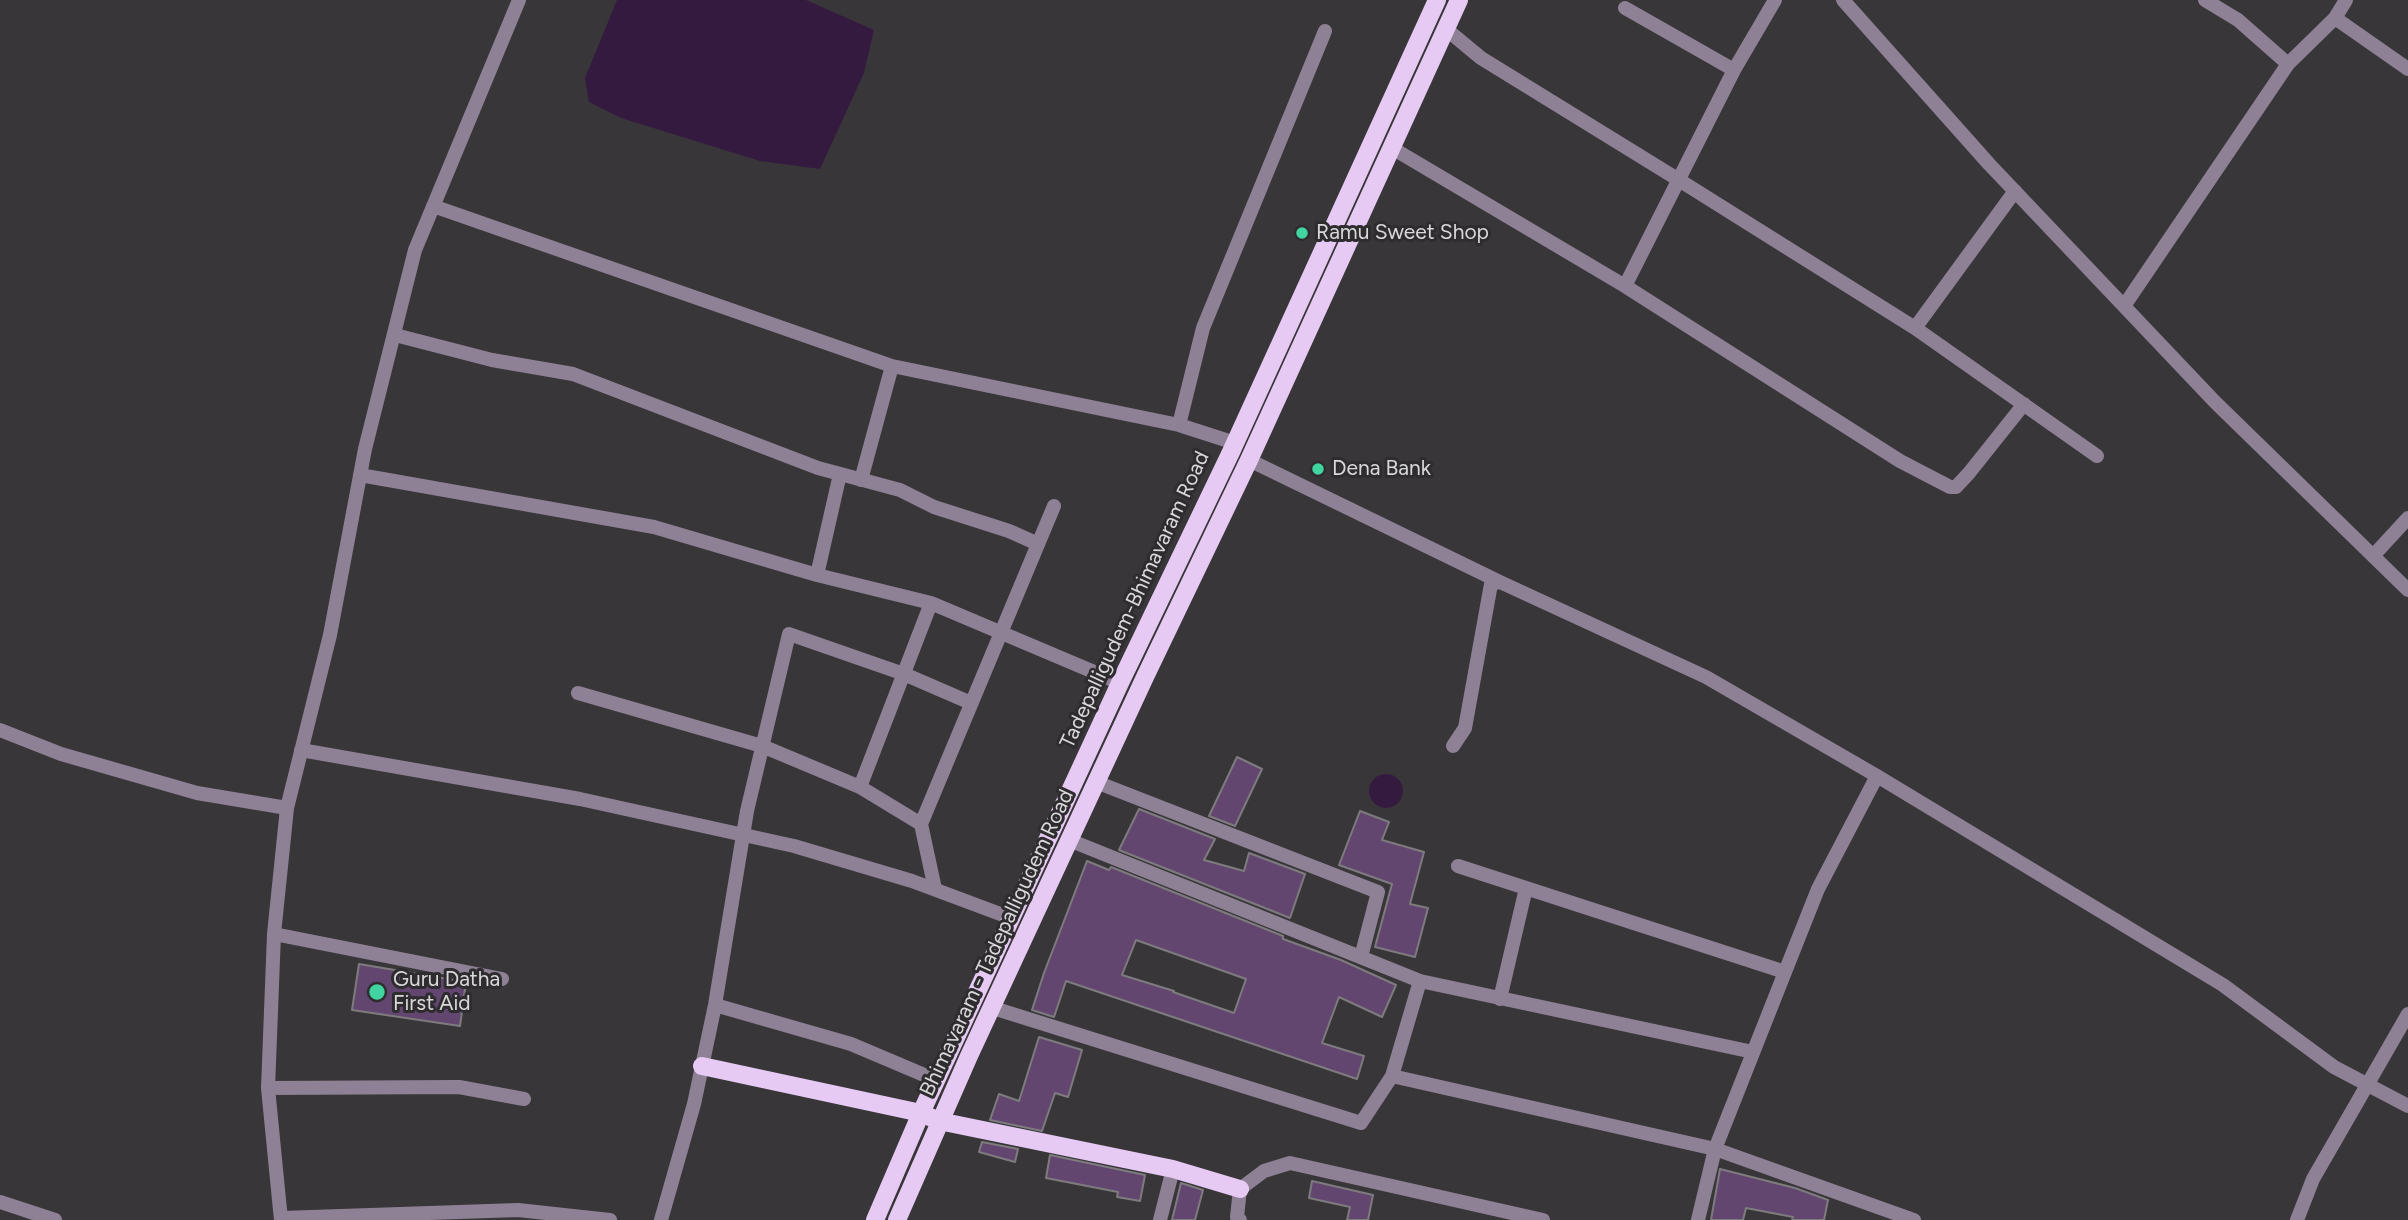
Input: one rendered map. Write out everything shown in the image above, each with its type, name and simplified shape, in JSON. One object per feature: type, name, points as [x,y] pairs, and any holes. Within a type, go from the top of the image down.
[{"type":"main road","name":"Tadepalligudem-Bhimavaram Road","points":[[875,1220],[936,1080],[1120,683],[1235,443],[1437,0]]},
{"type":"main road","name":"Bhimavaram - Tadepalligudem Road","points":[[897,1220],[939,1121],[1249,460],[1459,0]]},
{"type":"main road","points":[[951,1048],[969,1056]]},
{"type":"main road","points":[[702,1066],[921,1113],[939,1121],[1173,1169],[1240,1189]]},
{"type":"street","points":[[519,0],[415,250],[360,475],[330,635],[287,808],[274,934],[268,1088],[281,1219],[518,1210],[610,1220]]},
{"type":"street","points":[[1625,286],[1734,70],[1775,0]]},
{"type":"street","points":[[1843,0],[2015,191],[2215,402],[2408,590]]},
{"type":"street","points":[[2205,0],[2238,20],[2288,64]]},
{"type":"street","points":[[2124,306],[2288,64],[2336,18],[2346,0]]},
{"type":"street","points":[[1625,8],[1734,70]]},
{"type":"street","points":[[2336,18],[2408,69]]},
{"type":"street","points":[[1446,29],[1481,58],[1915,328],[2098,456]]},
{"type":"street","points":[[1179,425],[1203,328],[1325,31]]},
{"type":"street","points":[[1392,148],[1625,286],[1900,461],[1951,487],[1956,487],[1969,473],[2024,404]]},
{"type":"street","points":[[1915,328],[2015,191]]},
{"type":"street","points":[[433,206],[892,366],[1179,425],[1235,443]]},
{"type":"street","points":[[395,335],[492,360],[573,374],[818,468],[900,490],[934,507],[1009,531],[1038,544]]},
{"type":"street","points":[[861,480],[892,366]]},
{"type":"street","points":[[1249,460],[1500,582],[1706,677],[1877,776],[2223,985],[2334,1067],[2408,1106]]},
{"type":"street","points":[[817,575],[841,474]]},
{"type":"street","points":[[360,475],[654,527],[817,575],[932,603],[1120,683]]},
{"type":"street","points":[[935,889],[921,824],[1054,506]]},
{"type":"street","points":[[2373,556],[2408,518]]},
{"type":"street","points":[[1453,746],[1465,728],[1490,584],[1500,582]]},
{"type":"street","points":[[860,786],[932,603]]},
{"type":"street","points":[[661,1220],[694,1104],[715,1005],[747,811],[789,634],[904,674],[971,704]]},
{"type":"street","points":[[578,693],[762,746],[860,786],[921,824]]},
{"type":"street","points":[[0,730],[61,754],[197,793],[287,808]]},
{"type":"street","points":[[301,750],[580,799],[794,846],[935,889],[1011,918]]},
{"type":"street","points":[[1698,1220],[1715,1149],[1818,889],[1877,776]]},
{"type":"street","points":[[1096,782],[1378,892],[1361,957]]},
{"type":"street","points":[[1069,840],[1419,981],[1753,1052]]},
{"type":"street","points":[[1458,866],[1785,972]]},
{"type":"street","points":[[1500,999],[1526,888]]},
{"type":"street","points":[[274,934],[502,979]]},
{"type":"street","points":[[992,1008],[1361,1123],[1392,1076],[1419,981]]},
{"type":"street","points":[[715,1005],[851,1044],[936,1080]]},
{"type":"street","points":[[2297,1220],[2313,1179],[2408,1014]]},
{"type":"street","points":[[1392,1076],[1715,1149],[1914,1220]]},
{"type":"street","points":[[268,1088],[458,1087],[524,1099]]},
{"type":"street","points":[[1240,1220],[1237,1217],[1240,1189],[1264,1171],[1290,1163],[1543,1220]]},
{"type":"street","points":[[1160,1220],[1173,1169]]},
{"type":"street","points":[[4,1220],[4,1204],[55,1220]]},
{"type":"shaded area","points":[[617,0],[806,0],[874,30],[864,73],[820,169],[760,161],[621,118],[589,102],[585,78]]},
{"type":"shaded area","points":[[1386,774],[1398,779],[1403,791],[1398,803],[1386,808],[1374,803],[1369,791],[1374,779]]},
{"type":"building","points":[[1237,757],[1262,769],[1235,826],[1209,816]]},
{"type":"building","points":[[1139,809],[1215,839],[1204,860],[1244,871],[1249,853],[1305,874],[1290,918],[1119,850]]},
{"type":"building","points":[[1360,811],[1389,822],[1382,840],[1424,852],[1410,904],[1428,908],[1415,957],[1375,947],[1392,884],[1339,865]]},
{"type":"building","points":[[1087,861],[1109,870],[1111,867],[1283,936],[1283,939],[1341,960],[1396,985],[1382,1017],[1339,997],[1322,1043],[1364,1056],[1357,1079],[1066,981],[1054,1017],[1032,1010]],"holes":[[[1136,940],[1246,979],[1234,1013],[1122,975]]]},
{"type":"building","points":[[359,964],[466,982],[460,1026],[352,1010]]},
{"type":"building","points":[[1039,1037],[1082,1050],[1068,1097],[1055,1093],[1042,1131],[990,1120],[999,1094],[1019,1101]]},
{"type":"building","points":[[982,1142],[1018,1149],[1015,1162],[979,1152]]},
{"type":"building","points":[[1050,1155],[1145,1175],[1140,1201],[1117,1197],[1118,1192],[1046,1178]]},
{"type":"building","points":[[1720,1169],[1795,1188],[1828,1200],[1824,1220],[1792,1220],[1793,1217],[1746,1208],[1743,1220],[1711,1220]]},
{"type":"building","points":[[1312,1181],[1373,1195],[1368,1220],[1347,1220],[1350,1207],[1309,1198]]},
{"type":"building","points":[[1181,1183],[1203,1190],[1195,1220],[1172,1220]]},
{"type":"place","name":"Ramu Sweet Shop","points":[[1302,233]]},
{"type":"place","name":"Dena Bank","points":[[1318,469]]},
{"type":"place","name":"Guru Datha First Aid","points":[[377,992]]}]
